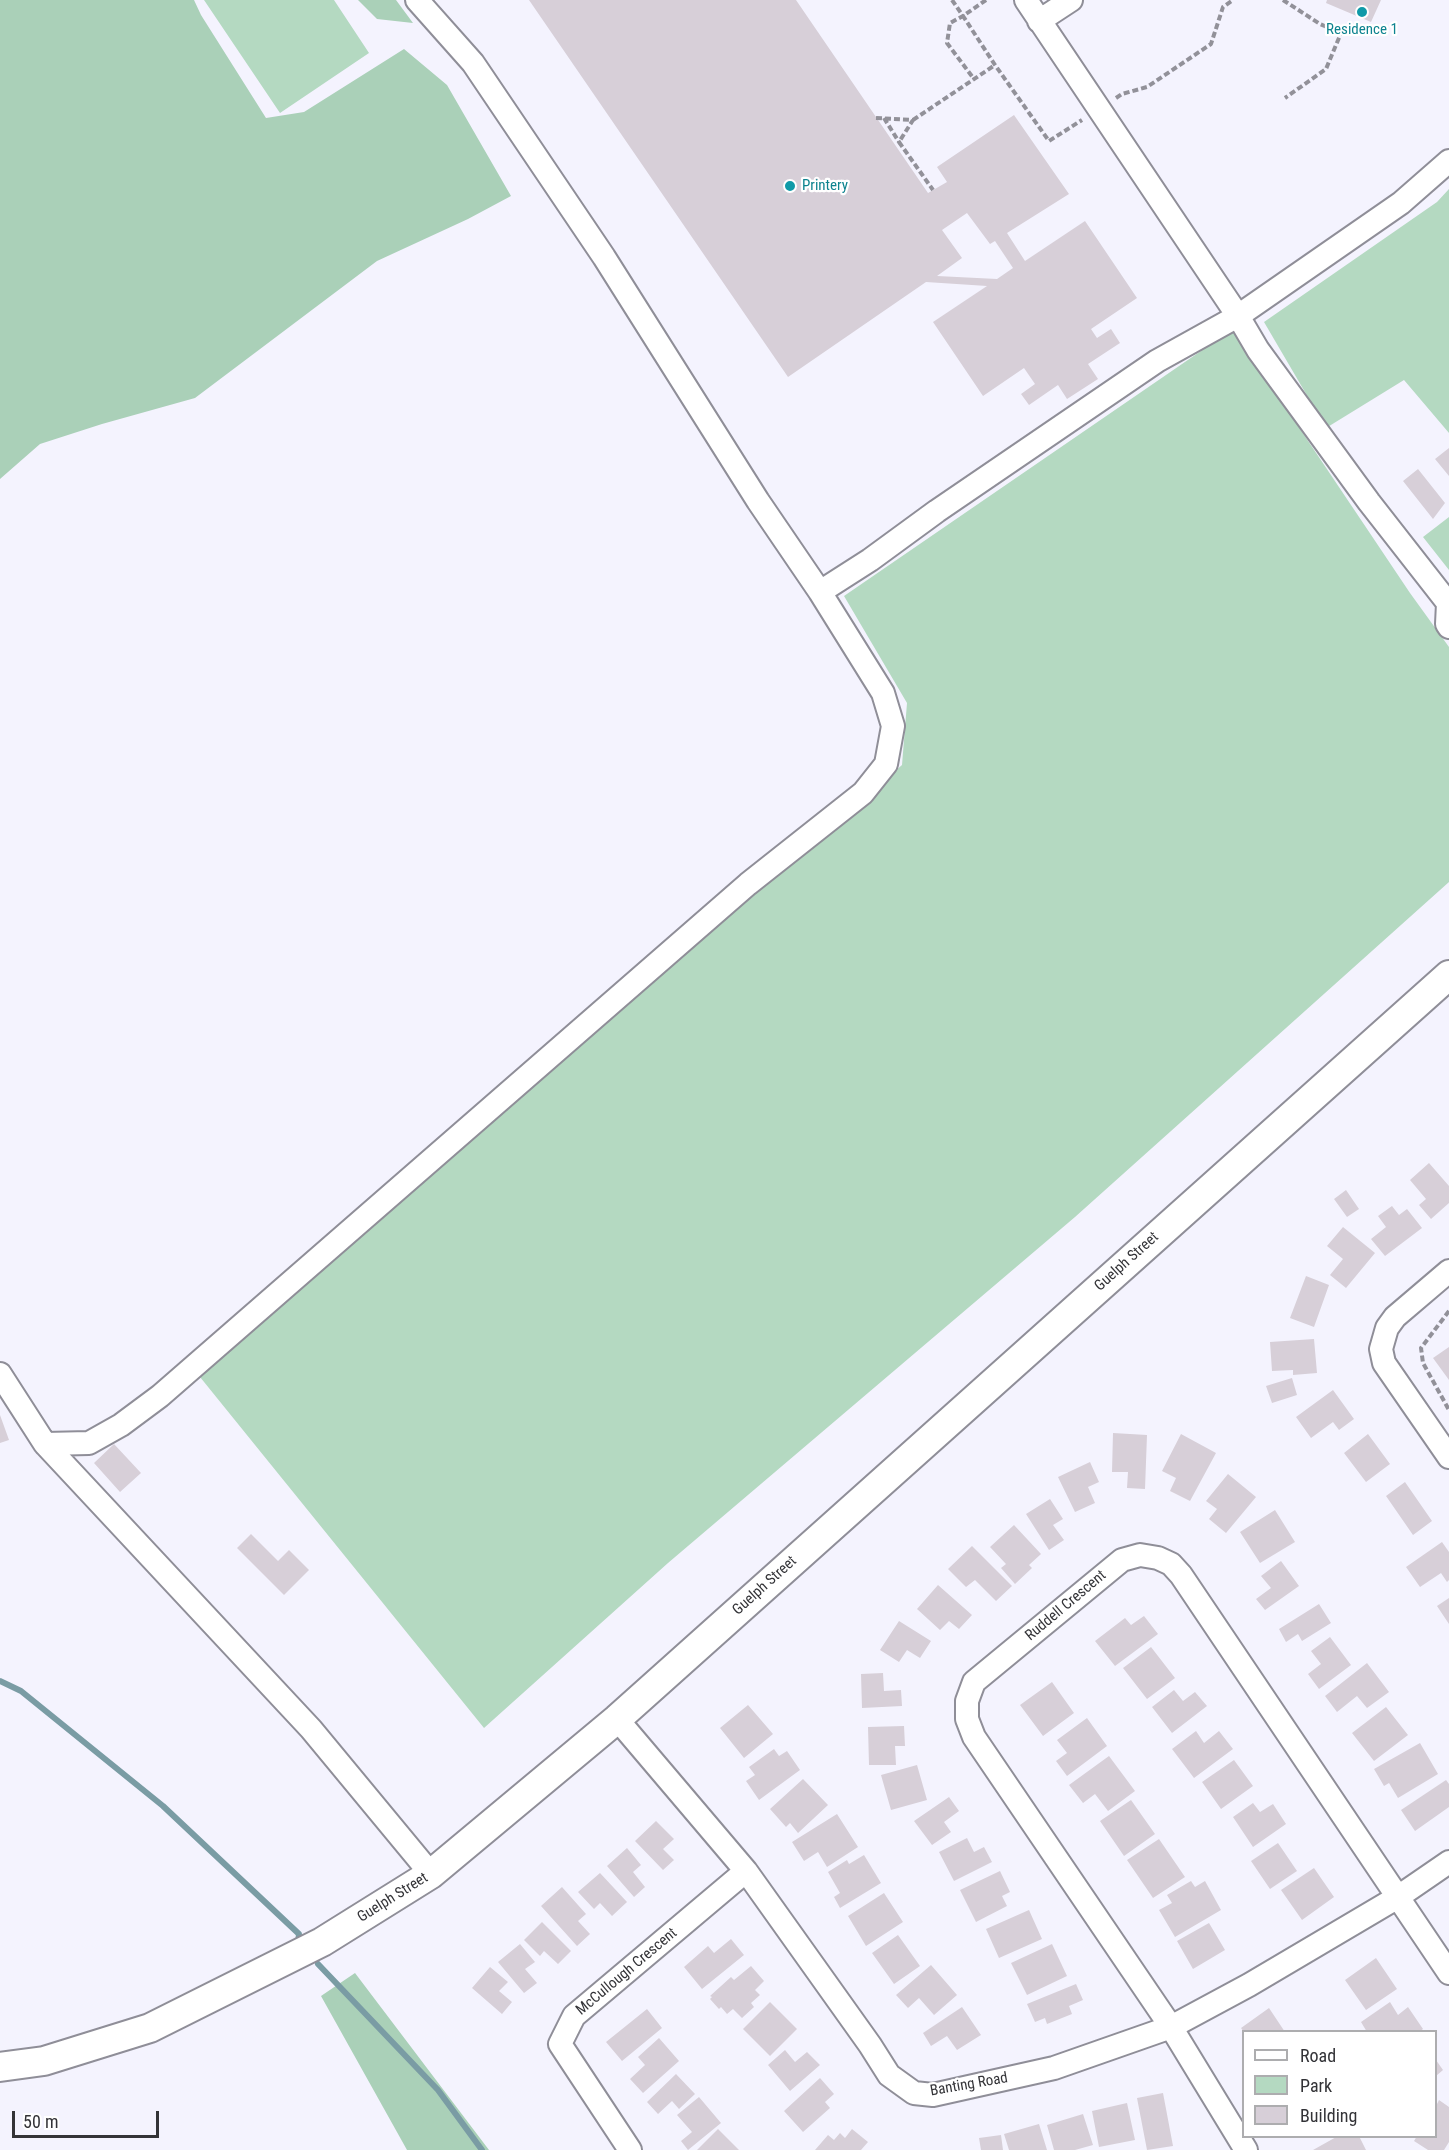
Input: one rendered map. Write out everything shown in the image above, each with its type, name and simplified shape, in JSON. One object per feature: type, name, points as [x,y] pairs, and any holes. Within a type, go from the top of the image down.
[{"type":"main road","name":"Guelph Street","points":[[0,2067],[44,2061],[150,2028],[322,1942],[431,1874],[617,1719],[1449,975]]},
{"type":"street","points":[[45,1444],[89,1443],[121,1425],[160,1396],[748,884],[863,793],[886,764],[893,726],[883,693],[578,218],[472,63],[417,0]]},
{"type":"street","points":[[1026,0],[1238,316],[1258,350],[1369,502],[1448,603],[1447,624],[1449,627]]},
{"type":"street","points":[[1040,21],[1071,0]]},
{"type":"street","points":[[820,592],[870,561],[937,511],[1157,361],[1238,316],[1401,203],[1449,160]]},
{"type":"street","points":[[1449,1271],[1395,1317],[1387,1328],[1381,1349],[1384,1363],[1449,1457]]},
{"type":"street","points":[[0,1374],[45,1444],[311,1729],[431,1874]]},
{"type":"street","name":"Ruddell Crescent","points":[[1171,2026],[974,1737],[967,1719],[967,1701],[974,1682],[1122,1560],[1140,1555],[1158,1558],[1171,1564],[1181,1575],[1449,1973]]},
{"type":"street","name":"Banting Road","points":[[617,1719],[746,1871],[889,2075],[914,2093],[933,2095],[1054,2068],[1171,2026],[1249,1985],[1398,1897],[1449,1862]]},
{"type":"street","name":"McCullough Crescent","points":[[630,2150],[560,2044],[574,2016],[746,1871]]},
{"type":"street","points":[[1171,2026],[1246,2150]]},
{"type":"path","points":[[952,0],[1049,141],[1122,94],[1147,87],[1211,44],[1223,7],[1233,0]]},
{"type":"path","points":[[974,79],[947,43],[950,23],[986,0]]},
{"type":"path","points":[[1285,0],[1320,24],[1341,33],[1326,69],[1285,98]]},
{"type":"path","points":[[899,142],[913,120],[995,65]]},
{"type":"path","points":[[876,118],[913,120]]},
{"type":"path","points":[[884,118],[933,190]]},
{"type":"path","points":[[1449,1311],[1421,1348],[1424,1363],[1449,1410]]},
{"type":"green space","points":[[0,0],[194,0],[201,15],[266,118],[304,112],[404,49],[447,85],[511,196],[468,219],[377,261],[195,398],[40,444],[0,479]]},
{"type":"green space","points":[[204,0],[334,0],[369,53],[280,113]]},
{"type":"green space","points":[[358,0],[396,0],[413,23],[377,19]]},
{"type":"green space","points":[[1449,189],[1449,433],[1404,380],[1326,428],[1264,322],[1437,202]]},
{"type":"green space","points":[[1233,329],[1410,593],[1449,647],[1449,882],[1075,1217],[668,1563],[484,1728],[200,1377],[902,765],[907,703],[844,596]]},
{"type":"green space","points":[[1449,517],[1449,570],[1423,537]]},
{"type":"green space","points":[[355,1973],[489,2150],[407,2150],[321,1996]]},
{"type":"building","name":"Printery","points":[[529,0],[796,0],[928,193],[947,182],[937,167],[1014,115],[1069,194],[1007,233],[1025,261],[1085,221],[1137,298],[1091,329],[1097,338],[1111,329],[1120,343],[1088,364],[1098,379],[1067,399],[1058,385],[1029,405],[1021,394],[1035,384],[1024,368],[983,396],[933,322],[987,286],[926,282],[788,377]],"holes":[[[967,213],[990,244],[995,241],[1013,268],[997,279],[937,276],[962,258],[942,230]]]},
{"type":"building","name":"Residence 1","points":[[1327,0],[1381,0],[1371,22],[1326,3]]},
{"type":"building","points":[[1449,448],[1449,476],[1435,459]]},
{"type":"building","points":[[1418,469],[1445,503],[1433,519],[1403,481]]},
{"type":"building","points":[[1429,1163],[1449,1186],[1449,1203],[1431,1219],[1419,1205],[1426,1199],[1410,1180]]},
{"type":"building","points":[[1346,1190],[1359,1209],[1347,1217],[1334,1199]]},
{"type":"building","points":[[1392,1206],[1399,1215],[1407,1209],[1422,1228],[1385,1256],[1371,1239],[1386,1227],[1378,1216]]},
{"type":"building","points":[[1343,1227],[1375,1253],[1346,1288],[1330,1275],[1343,1259],[1327,1246]]},
{"type":"building","points":[[1306,1276],[1329,1285],[1314,1327],[1290,1318]]},
{"type":"building","points":[[1314,1339],[1317,1373],[1293,1375],[1293,1370],[1272,1371],[1270,1342]]},
{"type":"building","points":[[1449,1347],[1449,1380],[1433,1358]]},
{"type":"building","points":[[1292,1378],[1297,1395],[1272,1403],[1266,1386]]},
{"type":"building","points":[[1333,1390],[1354,1419],[1339,1430],[1333,1422],[1311,1438],[1296,1417]]},
{"type":"building","points":[[0,1415],[9,1440],[0,1443]]},
{"type":"building","points":[[1113,1433],[1147,1435],[1145,1489],[1127,1488],[1128,1472],[1112,1472]]},
{"type":"building","points":[[1181,1434],[1216,1453],[1190,1501],[1170,1491],[1176,1478],[1162,1471]]},
{"type":"building","points":[[1368,1434],[1390,1464],[1366,1482],[1344,1453]]},
{"type":"building","points":[[114,1444],[141,1473],[120,1492],[94,1463]]},
{"type":"building","points":[[1090,1462],[1099,1482],[1088,1487],[1095,1503],[1075,1512],[1058,1477]]},
{"type":"building","points":[[1228,1474],[1256,1497],[1226,1533],[1209,1519],[1217,1509],[1206,1501]]},
{"type":"building","points":[[1405,1482],[1432,1521],[1413,1535],[1386,1496]]},
{"type":"building","points":[[1050,1499],[1063,1519],[1053,1525],[1064,1540],[1049,1550],[1026,1514]]},
{"type":"building","points":[[1275,1510],[1295,1542],[1260,1563],[1240,1532]]},
{"type":"building","points":[[1014,1525],[1041,1554],[1029,1565],[1032,1568],[1015,1584],[1001,1568],[1006,1564],[990,1547]]},
{"type":"building","points":[[251,1534],[278,1561],[289,1550],[309,1570],[284,1595],[237,1548]]},
{"type":"building","points":[[1442,1542],[1449,1552],[1449,1580],[1447,1582],[1441,1573],[1420,1587],[1406,1567]]},
{"type":"building","points":[[972,1546],[1012,1586],[996,1601],[975,1580],[966,1587],[948,1569]]},
{"type":"building","points":[[1281,1561],[1299,1586],[1265,1610],[1256,1599],[1271,1588],[1261,1576]]},
{"type":"building","points":[[938,1585],[972,1615],[959,1629],[949,1621],[940,1630],[917,1609]]},
{"type":"building","points":[[1449,1598],[1449,1624],[1437,1606]]},
{"type":"building","points":[[1319,1604],[1331,1623],[1302,1641],[1298,1634],[1286,1642],[1279,1629]]},
{"type":"building","points":[[1144,1616],[1158,1634],[1115,1666],[1095,1641],[1125,1618],[1131,1625]]},
{"type":"building","points":[[899,1621],[931,1641],[920,1658],[907,1650],[899,1662],[880,1650]]},
{"type":"building","points":[[1330,1637],[1351,1665],[1319,1689],[1308,1674],[1321,1664],[1311,1651]]},
{"type":"building","points":[[1151,1647],[1175,1678],[1147,1699],[1123,1668]]},
{"type":"building","points":[[1367,1663],[1389,1692],[1367,1708],[1357,1696],[1337,1712],[1325,1696]]},
{"type":"building","points":[[883,1673],[884,1691],[901,1690],[902,1706],[862,1708],[861,1674]]},
{"type":"building","points":[[1052,1682],[1074,1713],[1043,1736],[1020,1705]]},
{"type":"building","points":[[1174,1690],[1183,1701],[1195,1692],[1207,1706],[1172,1733],[1152,1707]]},
{"type":"building","points":[[748,1705],[773,1734],[744,1758],[720,1728]]},
{"type":"building","points":[[1386,1707],[1408,1735],[1374,1761],[1352,1733]]},
{"type":"building","points":[[1087,1718],[1107,1746],[1067,1776],[1056,1761],[1067,1753],[1057,1740]]},
{"type":"building","points":[[904,1726],[905,1746],[895,1746],[896,1765],[869,1765],[868,1727]]},
{"type":"building","points":[[1196,1731],[1204,1743],[1219,1731],[1233,1749],[1194,1778],[1172,1749]]},
{"type":"building","points":[[1420,1743],[1438,1774],[1398,1798],[1389,1783],[1384,1786],[1374,1769]]},
{"type":"building","points":[[774,1749],[779,1756],[787,1751],[800,1770],[759,1800],[746,1781],[755,1775],[749,1767]]},
{"type":"building","points":[[1109,1756],[1135,1791],[1108,1811],[1095,1794],[1083,1803],[1069,1785]]},
{"type":"building","points":[[1234,1760],[1253,1786],[1221,1809],[1202,1782]]},
{"type":"building","points":[[917,1765],[927,1800],[891,1810],[881,1775]]},
{"type":"building","points":[[803,1779],[828,1805],[798,1833],[790,1823],[786,1827],[770,1809]]},
{"type":"building","points":[[1446,1780],[1449,1784],[1449,1807],[1415,1831],[1401,1810]]},
{"type":"building","points":[[949,1797],[959,1811],[944,1822],[951,1832],[932,1845],[914,1821]]},
{"type":"building","points":[[1131,1800],[1155,1834],[1124,1856],[1100,1821]]},
{"type":"building","points":[[1253,1803],[1260,1812],[1273,1804],[1286,1824],[1253,1847],[1233,1817]]},
{"type":"building","points":[[837,1814],[858,1847],[827,1867],[818,1852],[804,1861],[792,1842]]},
{"type":"building","points":[[656,1821],[674,1839],[663,1849],[674,1860],[663,1870],[635,1841]]},
{"type":"building","points":[[967,1838],[974,1852],[984,1847],[992,1862],[954,1881],[939,1852]]},
{"type":"building","points":[[1159,1839],[1185,1877],[1153,1898],[1127,1860]]},
{"type":"building","points":[[1278,1843],[1297,1871],[1270,1889],[1251,1861]]},
{"type":"building","points":[[627,1848],[641,1865],[633,1872],[645,1887],[634,1897],[607,1866]]},
{"type":"building","points":[[864,1855],[881,1883],[840,1908],[834,1897],[840,1893],[828,1872],[847,1860],[849,1864]]},
{"type":"building","points":[[1314,1868],[1334,1897],[1302,1920],[1281,1890]]},
{"type":"building","points":[[1000,1871],[1010,1892],[1002,1896],[1007,1906],[976,1922],[960,1890]]},
{"type":"building","points":[[600,1873],[627,1902],[612,1916],[600,1903],[594,1909],[578,1892]]},
{"type":"building","points":[[1191,1881],[1195,1887],[1205,1881],[1221,1910],[1175,1937],[1159,1910],[1172,1903],[1167,1895]]},
{"type":"building","points":[[562,1887],[586,1914],[578,1921],[590,1934],[577,1946],[541,1906]]},
{"type":"building","points":[[884,1893],[903,1922],[866,1946],[848,1916]]},
{"type":"building","points":[[1029,1910],[1042,1939],[999,1958],[986,1929]]},
{"type":"building","points":[[542,1922],[571,1951],[558,1964],[544,1951],[540,1956],[524,1940]]},
{"type":"building","points":[[1209,1923],[1225,1950],[1193,1969],[1177,1941]]},
{"type":"building","points":[[898,1935],[920,1966],[894,1984],[872,1953]]},
{"type":"building","points":[[731,1939],[744,1955],[702,1989],[684,1967],[708,1946],[714,1953]]},
{"type":"building","points":[[520,1944],[535,1962],[525,1969],[537,1983],[524,1993],[498,1962]]},
{"type":"building","points":[[1052,1944],[1067,1976],[1027,1995],[1011,1963]]},
{"type":"building","points":[[1376,1958],[1397,1989],[1366,2010],[1345,1980]]},
{"type":"building","points":[[931,1965],[957,1995],[934,2015],[919,1998],[908,2008],[896,1995]]},
{"type":"building","points":[[751,1966],[764,1981],[755,1990],[760,1995],[751,2003],[754,2007],[742,2018],[733,2009],[727,2014],[721,2007],[719,2009],[710,1996],[731,1977],[734,1980]]},
{"type":"building","points":[[490,1967],[508,1982],[499,1991],[512,2002],[502,2014],[472,1988]]},
{"type":"building","points":[[1076,1984],[1083,2000],[1069,2006],[1072,2014],[1047,2024],[1045,2018],[1035,2022],[1027,2004]]},
{"type":"building","points":[[770,2002],[797,2029],[770,2056],[743,2029]]},
{"type":"building","points":[[1390,2002],[1398,2015],[1408,2007],[1423,2029],[1366,2030],[1361,2022]]},
{"type":"building","points":[[962,2007],[981,2035],[957,2050],[947,2036],[931,2046],[923,2033]]},
{"type":"building","points":[[1269,2008],[1284,2030],[1242,2030],[1241,2028]]},
{"type":"building","points":[[647,2009],[662,2028],[622,2061],[606,2042]]},
{"type":"building","points":[[659,2038],[679,2061],[643,2093],[630,2079],[645,2065],[638,2057]]},
{"type":"building","points":[[785,2050],[795,2062],[807,2052],[820,2065],[790,2091],[768,2065]]},
{"type":"building","points":[[1437,2061],[1443,2070],[1437,2075]]},
{"type":"building","points":[[676,2074],[695,2094],[679,2109],[672,2101],[658,2114],[647,2102]]},
{"type":"building","points":[[820,2078],[834,2094],[825,2102],[830,2108],[803,2132],[784,2111]]},
{"type":"building","points":[[1163,2093],[1173,2146],[1147,2150],[1137,2098]]},
{"type":"building","points":[[699,2097],[721,2123],[688,2150],[681,2141],[692,2132],[677,2115]]},
{"type":"building","points":[[1439,2100],[1449,2107],[1449,2142],[1444,2150],[1428,2150],[1414,2141],[1416,2138],[1437,2138]]},
{"type":"building","points":[[1127,2103],[1135,2140],[1099,2147],[1092,2111]]},
{"type":"building","points":[[1083,2114],[1093,2145],[1075,2150],[1054,2150],[1047,2125]]},
{"type":"building","points":[[1039,2124],[1047,2150],[1009,2150],[1004,2134]]},
{"type":"building","points":[[718,2129],[739,2150],[697,2150]]},
{"type":"building","points":[[852,2129],[868,2142],[861,2150],[815,2150],[828,2135],[834,2140],[840,2133],[845,2138]]},
{"type":"building","points":[[1001,2135],[1003,2150],[981,2150],[979,2138]]},
{"type":"building","points":[[1334,2138],[1360,2138],[1366,2150],[1313,2150]]},
{"type":"waterway","points":[[0,1681],[21,1691],[163,1806],[299,1934],[298,1943]]},
{"type":"waterway","points":[[318,1964],[438,2090],[482,2150]]},
{"type":"place","name":"Residence 1","points":[[1362,12]]},
{"type":"place","name":"Printery","points":[[790,186]]}]
